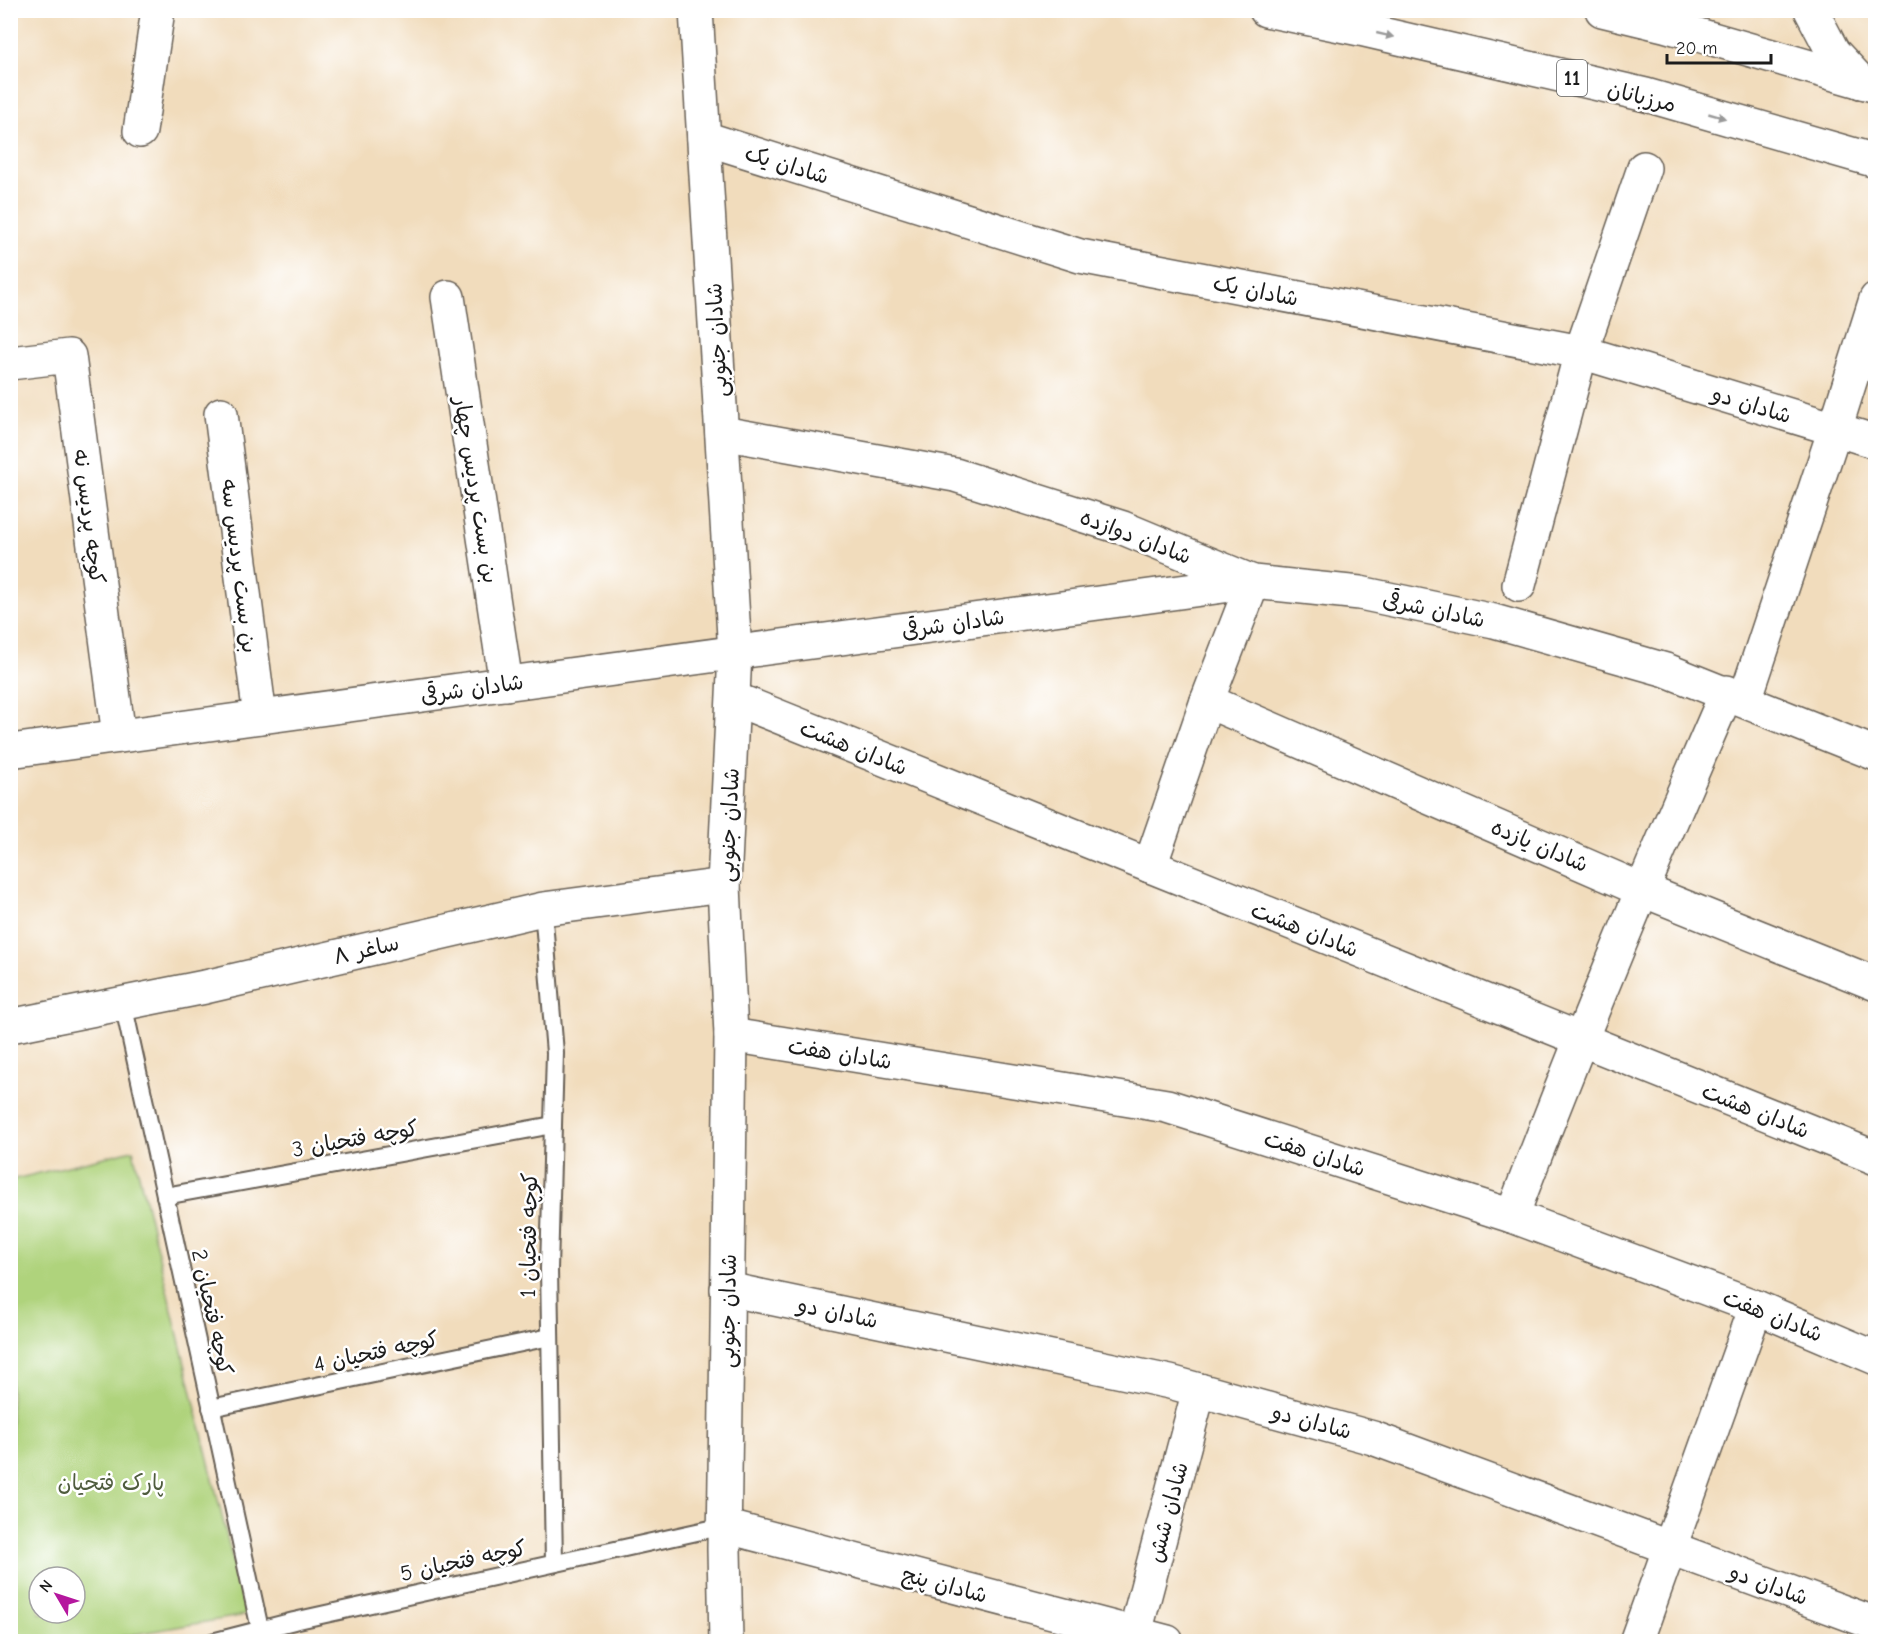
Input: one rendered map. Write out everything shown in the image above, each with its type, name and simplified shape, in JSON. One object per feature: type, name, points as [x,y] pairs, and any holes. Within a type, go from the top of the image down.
[{"type":"street","points":[[140,131],[158,10]]},
{"type":"street","name":"شادان جنوبی","points":[[696,10],[735,653],[735,699],[724,885],[731,1035],[724,1526],[726,1641]]},
{"type":"street","name":"مرزبانان","points":[[1266,10],[1360,29],[1646,95],[1875,161]]},
{"type":"street","points":[[1811,10],[1833,52],[1868,84]]},
{"type":"street","points":[[1626,12],[1868,84]]},
{"type":"street","name":"شادان یک","points":[[704,138],[1080,256],[1581,352]]},
{"type":"street","points":[[1518,585],[1581,352],[1644,168]]},
{"type":"street","name":"بن بست پردیس چهار","points":[[448,297],[506,684]]},
{"type":"street","points":[[1512,1216],[1579,1039],[1641,889],[1736,696],[1835,429],[1875,298]]},
{"type":"street","name":"شادان دو","points":[[1581,352],[1875,442]]},
{"type":"street","name":"کوچه پردیس نه","points":[[10,363],[69,356],[119,736]]},
{"type":"street","name":"بن بست پردیس سه","points":[[220,414],[260,717]]},
{"type":"street","name":"شادان دوازده","points":[[722,433],[955,475],[1124,528],[1253,582]]},
{"type":"street","points":[[1150,866],[1207,701],[1253,582]]},
{"type":"street","name":"شادان شرقی","points":[[10,751],[1253,582],[1360,593],[1494,621],[1666,670],[1736,696],[1875,754]]},
{"type":"street","name":"شادان هشت","points":[[735,699],[1875,1158]]},
{"type":"street","name":"شادان یازده","points":[[1207,701],[1641,889],[1875,984]]},
{"type":"street","name":"ساغر ٨","points":[[10,1026],[205,987],[543,909],[724,885]]},
{"type":"street","name":"شادان هفت","points":[[731,1035],[1167,1106],[1512,1216],[1756,1307],[1875,1358]]},
{"type":"street","name":"شادان دو","points":[[727,1289],[1199,1390],[1373,1438],[1875,1624]]},
{"type":"street","points":[[1636,1641],[1756,1307]]},
{"type":"street","name":"شادان شش","points":[[1135,1633],[1199,1390]]},
{"type":"street","name":"شادان پنج","points":[[724,1526],[1167,1641]]},
{"type":"lane","name":"کوچه فتحیان 1","points":[[543,909],[555,1053],[550,1337],[554,1563]]},
{"type":"lane","name":"کوچه فتحیان 2","points":[[123,1003],[260,1629]]},
{"type":"lane","name":"کوچه فتحیان 3","points":[[165,1196],[553,1125]]},
{"type":"lane","name":"کوچه فتحیان 4","points":[[211,1408],[550,1337]]},
{"type":"lane","name":"کوچه فتحیان 5","points":[[212,1641],[724,1526]]},
{"type":"green space","name":"پارک فتحیان","points":[[133,1150],[246,1615],[96,1641],[11,1641],[11,1180]]}]
